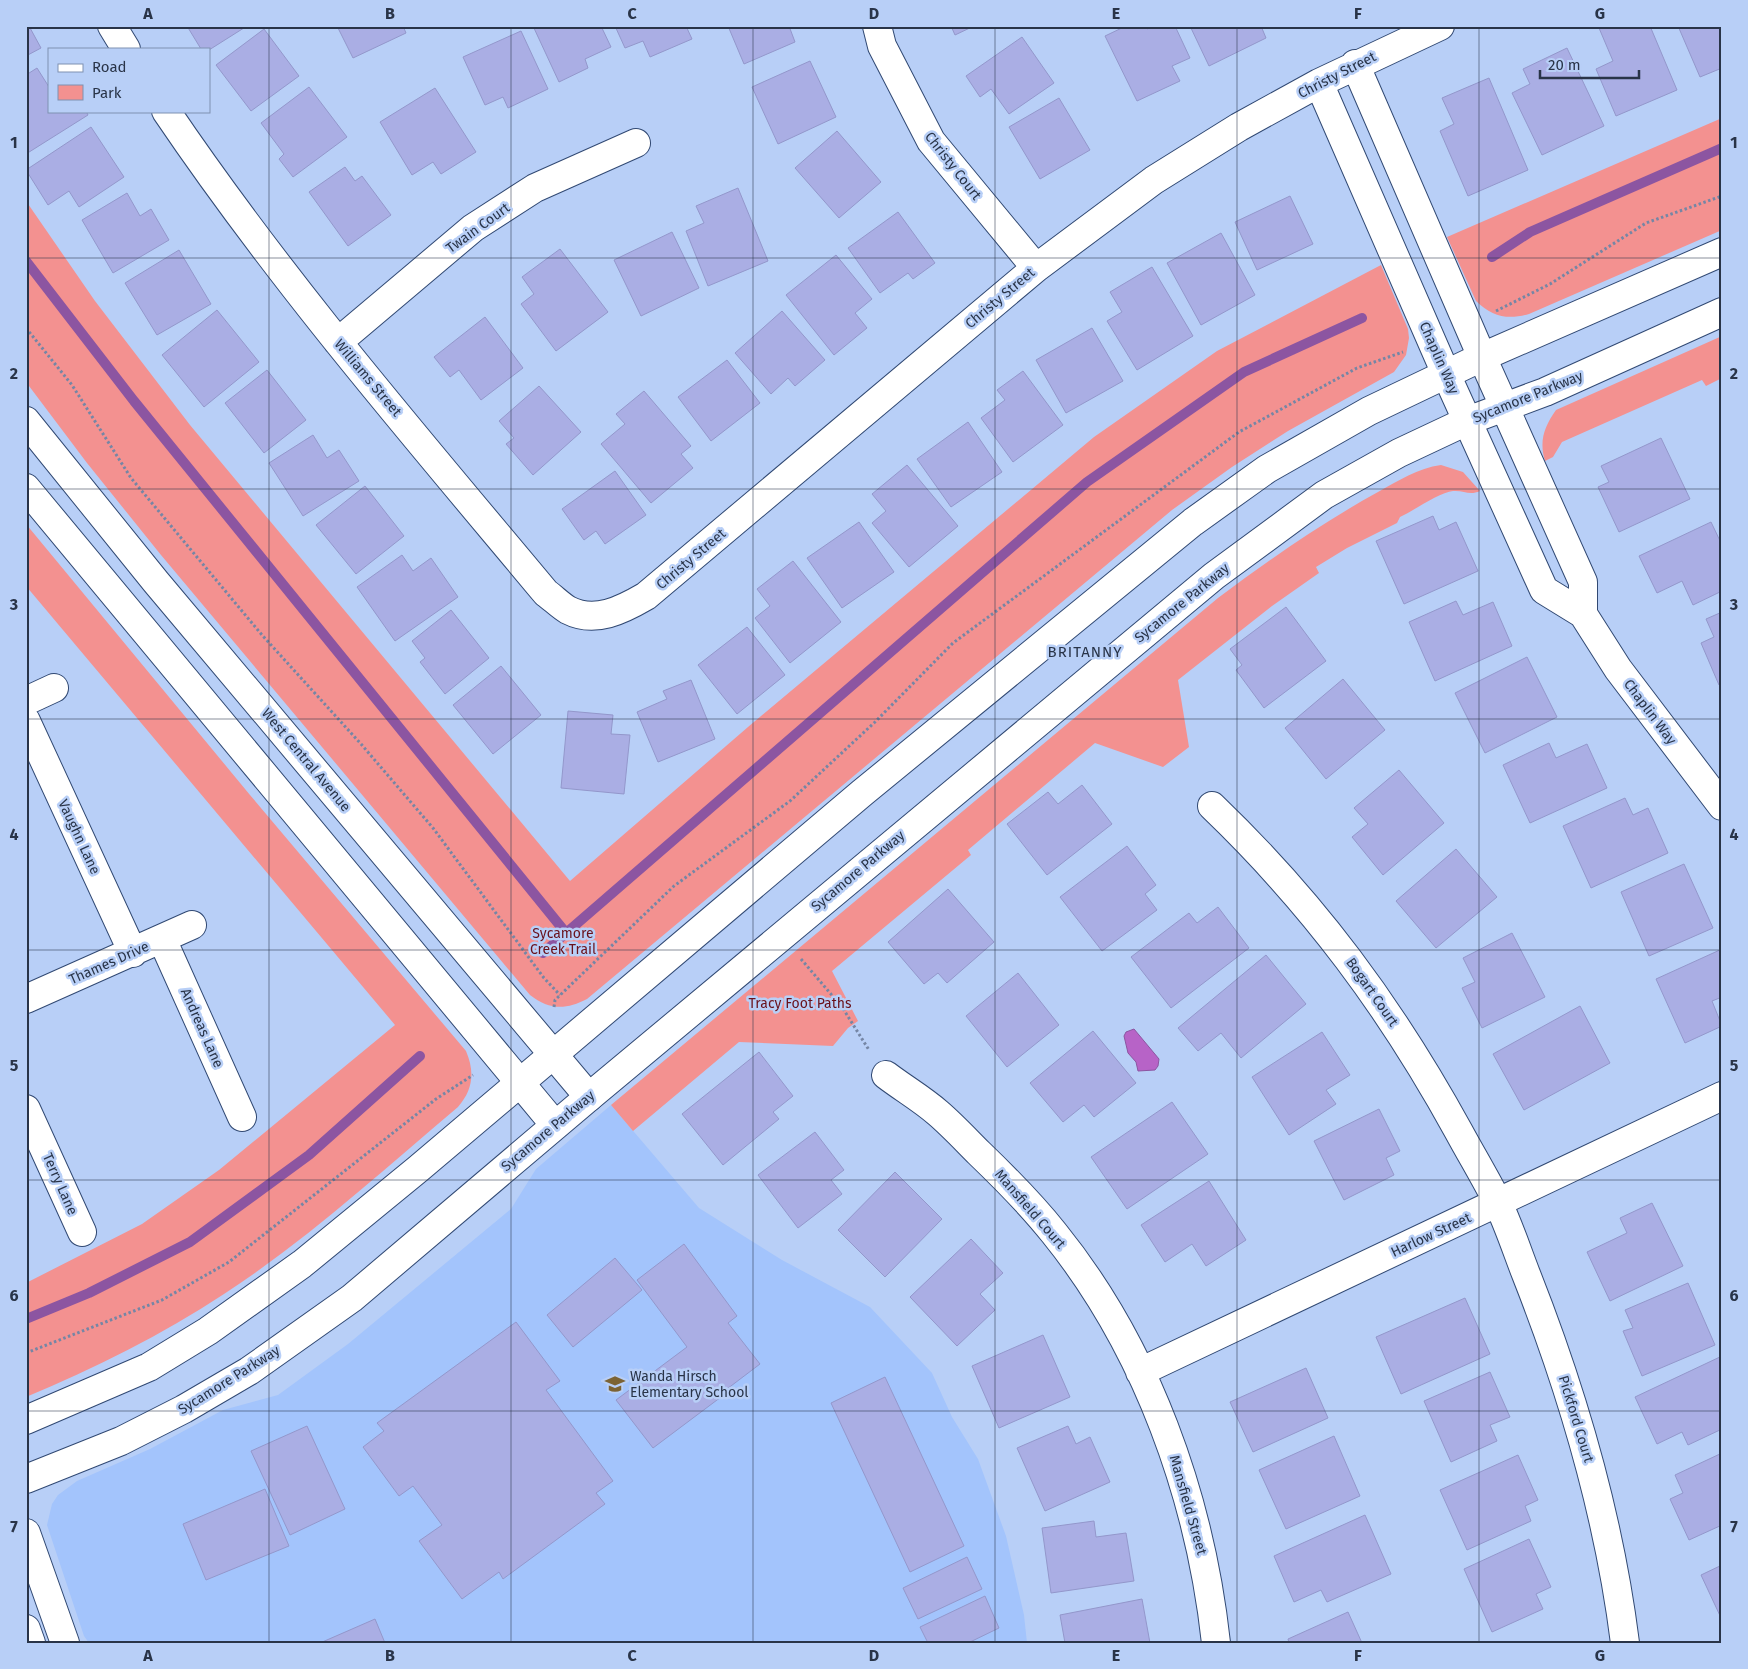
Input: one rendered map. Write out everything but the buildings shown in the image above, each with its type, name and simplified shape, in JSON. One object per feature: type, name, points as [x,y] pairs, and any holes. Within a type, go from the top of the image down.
[{"type":"street","points":[[112,26],[125,48]]},
{"type":"street","name":"Christy Court","points":[[877,26],[882,46],[931,141],[1036,268]]},
{"type":"street","name":"Christy Street","points":[[595,617],[623,609],[646,596],[1036,268],[1154,180],[1239,127],[1319,83],[1355,64],[1440,26]]},
{"type":"street","points":[[1355,64],[1482,358],[1506,407],[1584,582],[1583,614]]},
{"type":"street","name":"Chaplin Way","points":[[1319,83],[1446,374],[1544,590],[1583,614],[1618,669],[1722,806]]},
{"type":"street","name":"Williams Street","points":[[167,112],[261,245],[338,342],[546,593],[568,610],[595,617]]},
{"type":"street","name":"Twain Court","points":[[338,342],[473,228],[535,188],[636,144]]},
{"type":"street","points":[[26,1420],[149,1367],[208,1331],[302,1264],[520,1083],[862,793],[1192,522],[1267,469],[1369,411],[1446,374],[1722,252]]},
{"type":"street","name":"Sycamore Parkway","points":[[26,1479],[120,1441],[184,1409],[248,1372],[352,1298],[555,1125],[1214,576],[1324,495],[1399,453],[1467,421],[1545,392],[1722,312]]},
{"type":"street","name":"West Central Avenue","points":[[26,421],[156,582],[589,1097]]},
{"type":"street","points":[[26,488],[555,1125]]},
{"type":"street","points":[[26,701],[54,688]]},
{"type":"street","name":"Vaughn Lane","points":[[26,721],[133,952]]},
{"type":"street","name":"Bogart Court","points":[[1212,806],[1261,853],[1313,913],[1370,986],[1440,1099],[1498,1203]]},
{"type":"street","name":"Thames Drive","points":[[26,1000],[192,925]]},
{"type":"street","name":"Andreas Lane","points":[[162,939],[242,1117]]},
{"type":"street","name":"Mansfield Court","points":[[886,1075],[938,1113],[1001,1174],[1054,1233],[1108,1312],[1140,1372]]},
{"type":"street","name":"Harlow Street","points":[[1140,1372],[1722,1096]]},
{"type":"street","name":"Terry Lane","points":[[26,1109],[82,1232]]},
{"type":"street","name":"Pickford Court","points":[[1498,1203],[1543,1316],[1572,1401],[1601,1510],[1618,1586],[1626,1643]]},
{"type":"street","name":"Mansfield Street","points":[[1140,1372],[1178,1466],[1201,1543],[1216,1643]]},
{"type":"street","points":[[26,1533],[65,1643]]},
{"type":"street","points":[[26,1629],[31,1643]]},
{"type":"path","points":[[26,328],[72,385],[130,478],[262,636],[361,744],[433,828],[544,978],[560,995]]},
{"type":"path","points":[[782,935],[842,1007],[886,1075]]},
{"type":"shaded area","points":[[1134,1029],[1159,1059],[1155,1070],[1138,1071],[1136,1062],[1128,1053],[1124,1036],[1126,1032]]},
{"type":"shaded area","name":"Wanda Hirsch Elementary School","points":[[611,1105],[699,1208],[782,1260],[870,1307],[932,1373],[952,1417],[978,1459],[1006,1536],[1024,1615],[1027,1643],[89,1643],[84,1636],[47,1525],[52,1504],[58,1495],[77,1481],[150,1449],[223,1410],[278,1395],[348,1344],[511,1209],[536,1169]]},
{"type":"green space","points":[[1722,118],[1722,230],[1529,314],[1514,317],[1501,316],[1488,311],[1476,301],[1447,237]]},
{"type":"green space","name":"Sycamore Creek Trail","points":[[26,201],[95,301],[190,425],[570,881],[748,727],[1094,437],[1217,351],[1381,265],[1408,329],[1409,338],[1406,355],[1394,372],[1288,431],[1232,467],[1172,510],[587,999],[565,1007],[558,1007],[544,1004],[530,995],[161,555],[87,463],[26,382]]},
{"type":"green space","points":[[1722,336],[1722,378],[1706,386],[1702,380],[1562,442],[1553,457],[1545,461],[1542,447],[1544,434],[1548,422],[1556,410]]},
{"type":"green space","name":"Tracy Foot Paths","points":[[1441,465],[1463,472],[1480,491],[1473,493],[1453,491],[1441,495],[1400,517],[1397,523],[1347,548],[1316,567],[1319,573],[1272,606],[1178,680],[1189,747],[1163,767],[1095,743],[968,850],[971,855],[832,971],[858,1021],[848,1028],[833,1046],[739,1042],[633,1131],[611,1105],[1218,598],[1296,542],[1357,504],[1408,476],[1424,469]]},
{"type":"green space","points":[[26,524],[250,795],[466,1051],[471,1066],[471,1080],[467,1094],[458,1107],[344,1204],[255,1273],[201,1309],[152,1337],[103,1362],[26,1397],[26,1283],[142,1224],[219,1170],[395,1025],[26,586]]},
{"type":"waterway","points":[[1492,257],[1530,232],[1722,148]]},
{"type":"waterway","points":[[26,261],[134,401],[566,933]]},
{"type":"waterway","points":[[543,953],[1087,482],[1244,372],[1362,318]]},
{"type":"waterway","points":[[26,1319],[89,1293],[190,1242],[309,1155],[420,1056]]},
{"type":"place","name":"Wanda Hirsch Elementary School","points":[[615,1384]]},
{"type":"district","name":"BRITANNY","points":[[1085,652]]}]
